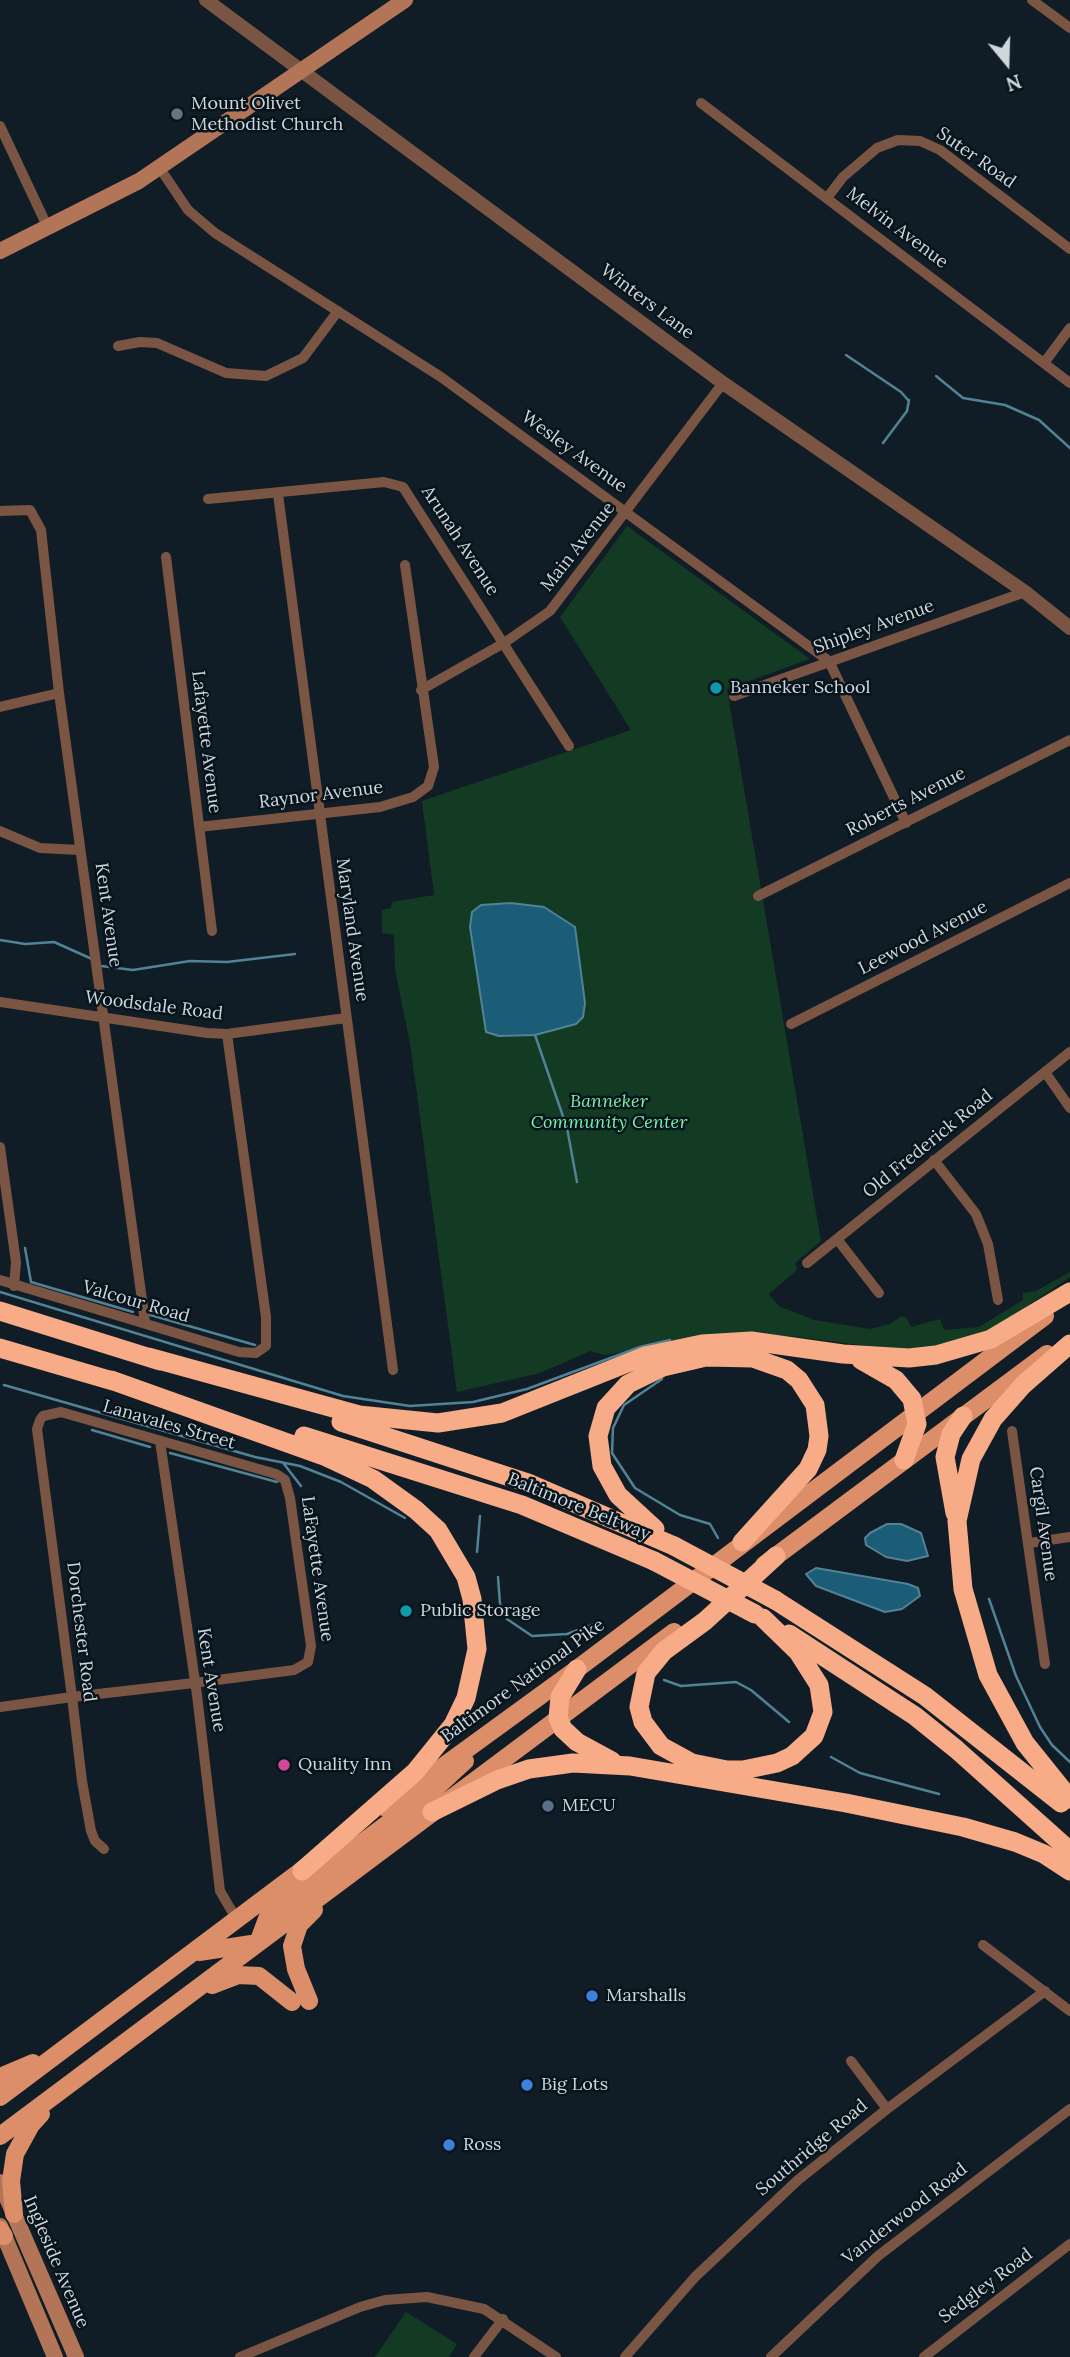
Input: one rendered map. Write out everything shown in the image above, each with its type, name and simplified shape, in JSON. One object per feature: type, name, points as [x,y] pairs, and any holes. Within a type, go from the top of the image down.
[{"type":"highway","points":[[148,1357],[348,1412],[438,1423],[502,1413],[645,1356],[702,1344],[751,1341],[843,1354],[909,1358],[964,1348],[1000,1334],[1070,1294]]},
{"type":"highway","name":"Baltimore Beltway","points":[[0,1311],[148,1357],[528,1483],[674,1546],[775,1600],[925,1696],[1028,1774],[1070,1811]]},
{"type":"highway","points":[[957,1521],[971,1459],[993,1419],[1023,1385],[1070,1344]]},
{"type":"highway","name":"Baltimore Beltway","points":[[0,1348],[466,1485],[579,1527],[654,1561],[759,1616],[915,1716],[1070,1851]]},
{"type":"highway","points":[[843,1354],[868,1362],[896,1380],[912,1399],[915,1436],[904,1460]]},
{"type":"highway","points":[[674,1546],[618,1495],[608,1481],[598,1452],[601,1422],[615,1395],[628,1384],[663,1367],[706,1357],[754,1358],[787,1370],[809,1393],[819,1421],[817,1450],[808,1469],[742,1542]]},
{"type":"highway","points":[[111,1380],[324,1456],[373,1479],[416,1510],[438,1530],[466,1577],[472,1599],[477,1649],[466,1698],[453,1725],[415,1772],[302,1871]]},
{"type":"highway","points":[[962,1416],[951,1434],[945,1457],[957,1521],[963,1589],[988,1675],[1024,1743],[1070,1799]]},
{"type":"highway","points":[[759,1616],[798,1652],[819,1685],[823,1712],[814,1736],[805,1747],[785,1760],[743,1770],[727,1770],[692,1763],[661,1746],[650,1735],[641,1715],[640,1694],[646,1673],[664,1651],[705,1621],[776,1556]]},
{"type":"highway","points":[[577,1669],[560,1697],[558,1718],[563,1730],[577,1742],[606,1758],[630,1766]]},
{"type":"highway","points":[[432,1812],[497,1780],[529,1769],[573,1763],[630,1766],[846,1803],[963,1827],[1015,1842],[1044,1854],[1070,1871]]},
{"type":"main road","points":[[0,251],[114,196],[405,0]]},
{"type":"main road","name":"Baltimore National Pike","points":[[0,2097],[509,1716],[577,1669],[1070,1294]]},
{"type":"main road","points":[[0,2136],[1070,1337]]},
{"type":"main road","points":[[258,1943],[274,1909],[438,1786],[509,1716]]},
{"type":"main road","points":[[183,1998],[226,1979],[248,1974],[268,1981],[301,2002],[292,1946],[299,1925],[344,1878]]},
{"type":"main road","points":[[190,1955],[213,1948],[258,1943]]},
{"type":"main road","points":[[0,2077],[76,2040]]},
{"type":"main road","points":[[5,2227],[15,2154],[31,2125],[70,2083]]},
{"type":"main road","name":"Ingleside Avenue","points":[[0,2182],[5,2227],[55,2357]]},
{"type":"main road","name":"Ingleside Avenue","points":[[5,2227],[76,2357]]},
{"type":"street","name":"Winters Lane","points":[[206,0],[514,225],[723,383],[1025,592],[1070,628]]},
{"type":"street","points":[[1032,0],[1070,28]]},
{"type":"street","name":"Melvin Avenue","points":[[701,103],[1070,383]]},
{"type":"street","points":[[0,126],[48,228]]},
{"type":"street","name":"Suter Road","points":[[827,198],[843,177],[877,148],[898,140],[920,141],[940,150],[1070,249]]},
{"type":"street","name":"Wesley Avenue","points":[[159,167],[200,222],[441,377],[829,662],[906,823]]},
{"type":"street","points":[[118,346],[158,343],[226,373],[266,376],[303,358],[338,311]]},
{"type":"street","points":[[1044,363],[1070,328]]},
{"type":"street","name":"Main Avenue","points":[[421,690],[504,643],[550,611],[627,513],[723,383]]},
{"type":"street","name":"Arunah Avenue","points":[[208,499],[384,482],[403,487],[569,746]]},
{"type":"street","name":"Maryland Avenue","points":[[278,494],[393,1370]]},
{"type":"street","name":"Kent Avenue","points":[[0,511],[30,510],[41,530],[59,693],[145,1322]]},
{"type":"street","name":"Lafayette Avenue","points":[[166,557],[212,931]]},
{"type":"street","name":"Raynor Avenue","points":[[199,827],[319,815],[397,803],[428,786],[434,767],[405,565]]},
{"type":"street","name":"Shipley Avenue","points":[[734,696],[1025,592]]},
{"type":"street","points":[[0,707],[59,693]]},
{"type":"street","name":"Roberts Avenue","points":[[758,896],[1070,740]]},
{"type":"street","points":[[0,831],[40,848],[80,850]]},
{"type":"street","name":"Leewood Avenue","points":[[791,1024],[1070,883]]},
{"type":"street","name":"Woodsdale Road","points":[[0,1002],[227,1034],[346,1018]]},
{"type":"street","name":"Valcour Road","points":[[0,1280],[239,1352],[261,1351],[269,1339],[227,1034]]},
{"type":"street","name":"Old Frederick Road","points":[[807,1263],[1070,1052]]},
{"type":"street","points":[[1045,1072],[1070,1108]]},
{"type":"street","points":[[0,1147],[16,1262],[14,1286]]},
{"type":"street","points":[[934,1160],[976,1214],[988,1244],[998,1300]]},
{"type":"street","points":[[837,1240],[879,1293]]},
{"type":"street","name":"Lanavales Street","points":[[43,1416],[61,1412],[276,1474],[285,1480]]},
{"type":"street","name":"Dorchester Road","points":[[43,1416],[37,1429],[72,1697],[91,1831],[95,1841],[104,1849]]},
{"type":"street","name":"Cargil Avenue","points":[[1012,1431],[1045,1664]]},
{"type":"street","name":"Kent Avenue","points":[[160,1441],[220,1891],[237,1920]]},
{"type":"street","name":"LaFayette Avenue","points":[[194,1683],[294,1670],[308,1662],[311,1656],[290,1498],[285,1480]]},
{"type":"street","points":[[1029,1543],[1070,1536]]},
{"type":"street","points":[[0,1707],[194,1683]]},
{"type":"street","points":[[983,1945],[1070,2011]]},
{"type":"street","name":"Southridge Road","points":[[625,2357],[695,2277],[806,2173],[1045,1991]]},
{"type":"street","points":[[851,2061],[887,2109]]},
{"type":"street","name":"Vanderwood Road","points":[[771,2357],[843,2286],[886,2249],[1070,2109]]},
{"type":"street","name":"Sedgley Road","points":[[924,2357],[1070,2244]]},
{"type":"street","points":[[240,2357],[359,2307],[404,2297],[467,2303],[503,2319],[556,2357]]},
{"type":"street","points":[[474,2357],[503,2319]]},
{"type":"green space","name":"Banneker Community Center","points":[[627,526],[810,659],[727,689],[821,1241],[795,1263],[797,1270],[769,1294],[779,1306],[814,1320],[870,1329],[890,1324],[902,1316],[907,1318],[911,1327],[940,1319],[944,1330],[979,1327],[1023,1300],[1023,1293],[1036,1291],[1070,1272],[1070,1277],[990,1331],[949,1347],[891,1349],[798,1337],[738,1334],[604,1355],[590,1351],[540,1373],[457,1392],[410,1043],[395,970],[394,935],[382,933],[382,910],[391,908],[392,902],[434,895],[422,801],[631,730],[560,617]]},
{"type":"green space","points":[[406,2312],[457,2344],[449,2357],[375,2357]]},
{"type":"water","points":[[511,903],[544,907],[575,927],[585,1003],[583,1017],[576,1024],[535,1035],[499,1036],[486,1032],[470,927],[472,912],[481,905]]},
{"type":"water","points":[[887,1524],[901,1524],[921,1533],[928,1556],[907,1561],[886,1557],[866,1545],[865,1538],[870,1533]]},
{"type":"water","points":[[816,1568],[908,1584],[918,1588],[920,1596],[902,1609],[885,1612],[816,1586],[806,1574]]},
{"type":"waterway","points":[[846,355],[901,392],[908,400]]},
{"type":"waterway","points":[[936,376],[963,398],[1005,405],[1039,420],[1070,448]]},
{"type":"waterway","points":[[883,443],[907,411],[909,400]]},
{"type":"waterway","points":[[0,940],[25,944],[54,942],[92,959]]},
{"type":"waterway","points":[[101,966],[133,970],[190,961],[227,962],[295,954]]},
{"type":"waterway","points":[[535,1035],[567,1128],[577,1182]]},
{"type":"waterway","points":[[25,1248],[31,1282],[133,1312]]},
{"type":"waterway","points":[[0,1292],[343,1396],[410,1406],[473,1402],[527,1389],[640,1347],[670,1340]]},
{"type":"waterway","points":[[147,1314],[255,1345]]},
{"type":"waterway","points":[[662,1379],[624,1405],[613,1428],[612,1453],[635,1488],[680,1515],[710,1524],[718,1538]]},
{"type":"waterway","points":[[4,1385],[255,1457],[300,1466],[341,1482],[405,1518]]},
{"type":"waterway","points":[[92,1430],[150,1447]]},
{"type":"waterway","points":[[170,1453],[277,1482]]},
{"type":"waterway","points":[[284,1464],[301,1486]]},
{"type":"waterway","points":[[477,1552],[480,1516]]},
{"type":"waterway","points":[[498,1577],[500,1604],[507,1619],[532,1636],[567,1634],[600,1622]]},
{"type":"waterway","points":[[989,1599],[1016,1676],[1040,1727],[1052,1745],[1070,1762]]},
{"type":"waterway","points":[[664,1680],[681,1686],[736,1682],[751,1690],[789,1722]]},
{"type":"waterway","points":[[831,1757],[860,1773],[939,1794]]},
{"type":"place","name":"Mount Olivet Methodist Church","points":[[177,114]]},
{"type":"place","name":"Banneker School","points":[[716,688]]},
{"type":"place","name":"Public Storage","points":[[406,1611]]},
{"type":"place","name":"Quality Inn","points":[[284,1765]]},
{"type":"place","name":"MECU","points":[[548,1806]]},
{"type":"place","name":"Marshalls","points":[[592,1996]]},
{"type":"place","name":"Big Lots","points":[[527,2085]]},
{"type":"place","name":"Ross","points":[[449,2145]]}]
